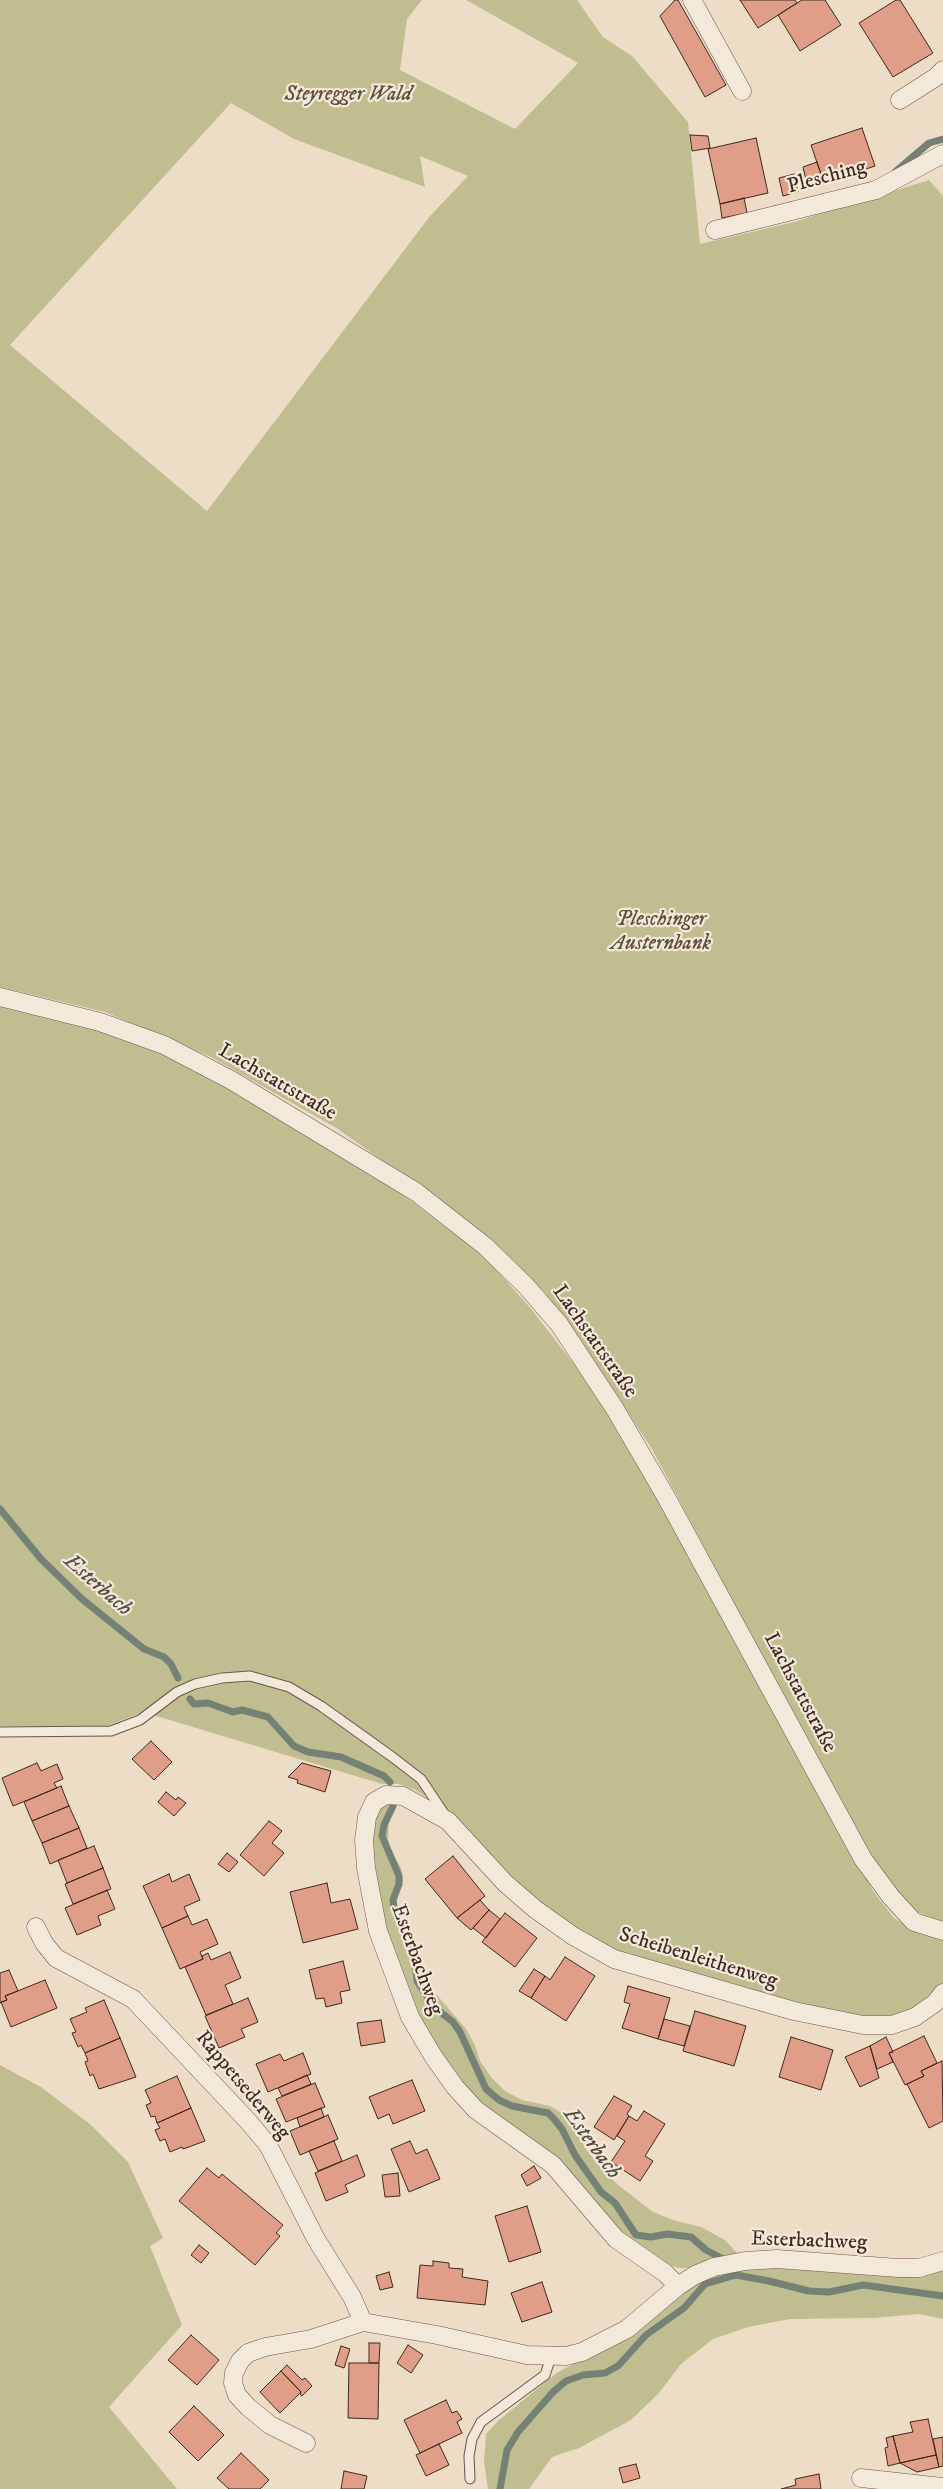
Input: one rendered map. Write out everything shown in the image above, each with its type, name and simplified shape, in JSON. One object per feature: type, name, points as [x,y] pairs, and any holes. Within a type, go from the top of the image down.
[{"type":"street","points":[[692,0],[742,91]]},
{"type":"street","points":[[900,100],[936,78],[943,70]]},
{"type":"street","name":"Plesching","points":[[716,230],[876,190],[943,154]]},
{"type":"street","name":"Lachstattstraße","points":[[0,997],[118,1028],[164,1045],[230,1080],[416,1192],[485,1246],[526,1286],[559,1324],[620,1418],[665,1494],[863,1859],[891,1897],[914,1922],[943,1931]]},
{"type":"street","name":"Esterbachweg","points":[[448,1821],[403,1796],[386,1796],[374,1802],[367,1817],[366,1868],[374,1914],[378,1931],[410,2017],[455,2087],[476,2110],[553,2165],[616,2239],[665,2273],[678,2286]]},
{"type":"street","name":"Scheibenleithenweg","points":[[448,1821],[505,1883],[535,1909],[573,1936],[614,1959],[794,2011],[863,2025],[892,2025],[915,2017],[935,2003],[943,1993]]},
{"type":"street","name":"Rappetsederweg","points":[[36,1927],[44,1943],[56,1958],[133,1998],[247,2120],[268,2146],[316,2239],[352,2297],[362,2322]]},
{"type":"street","name":"Esterbachweg","points":[[306,2443],[270,2425],[237,2395],[233,2384],[234,2373],[240,2361],[248,2353],[311,2338],[362,2322],[438,2335],[526,2355],[551,2357],[582,2352],[603,2343],[627,2329],[678,2286],[695,2275],[714,2267],[745,2261],[777,2259],[919,2268],[943,2261]]},
{"type":"street","points":[[861,2478],[943,2487]]},
{"type":"lane","points":[[0,1732],[111,1731],[140,1720],[177,1692],[195,1684],[222,1678],[250,1676],[289,1687],[321,1706],[391,1756],[421,1779],[448,1821]]},
{"type":"lane","points":[[470,2479],[469,2456],[472,2439],[481,2422],[544,2375],[551,2357]]},
{"type":"green space","points":[[0,0],[422,0],[407,19],[400,70],[515,129],[578,63],[466,0],[577,0],[603,37],[632,56],[688,122],[700,244],[794,222],[929,180],[943,196],[943,1922],[917,1912],[894,1889],[870,1859],[652,1449],[576,1335],[546,1294],[514,1261],[472,1225],[338,1129],[211,1057],[105,1012],[0,987]],"holes":[[[231,103],[294,139],[425,187],[420,156],[468,176],[430,216],[207,511],[10,345]]]},
{"type":"green space","points":[[0,1005],[75,1023],[168,1055],[234,1089],[399,1192],[486,1258],[532,1310],[576,1367],[618,1430],[669,1514],[873,1891],[894,1918],[917,1931],[943,1938],[943,1984],[930,1999],[907,2013],[879,2017],[844,2015],[641,1960],[600,1943],[550,1913],[508,1875],[446,1809],[415,1790],[399,1784],[382,1784],[143,1712],[102,1728],[0,1726]]},
{"type":"green space","points":[[393,1801],[395,1807],[389,1819],[388,1839],[391,1850],[401,1868],[403,1880],[397,1894],[397,1907],[401,1921],[414,1945],[425,1981],[466,2029],[475,2045],[480,2061],[491,2077],[505,2091],[522,2100],[550,2106],[562,2113],[573,2125],[586,2149],[601,2168],[617,2184],[653,2212],[676,2221],[701,2227],[725,2240],[739,2255],[692,2268],[679,2268],[664,2264],[622,2238],[459,2081],[417,2013],[384,1927],[371,1858],[374,1822],[380,1809]]},
{"type":"green space","points":[[0,2065],[41,2087],[91,2125],[128,2162],[163,2238],[150,2246],[182,2325],[109,2407],[177,2489],[0,2489]]},
{"type":"green space","points":[[943,2266],[943,2319],[919,2314],[874,2318],[790,2319],[748,2327],[713,2339],[681,2364],[659,2393],[631,2420],[579,2448],[552,2457],[529,2489],[488,2489],[484,2461],[486,2434],[498,2421],[555,2374],[575,2363],[690,2284],[731,2268]]},
{"type":"building","points":[[675,0],[678,0],[726,85],[705,97],[660,16]]},
{"type":"building","points":[[740,0],[795,0],[797,3],[758,28]]},
{"type":"building","points":[[802,0],[825,0],[841,25],[800,51],[778,15]]},
{"type":"building","points":[[896,0],[900,0],[933,53],[893,77],[859,23]]},
{"type":"building","points":[[862,128],[875,166],[824,183],[811,145]]},
{"type":"building","points":[[690,135],[708,136],[710,148],[692,151]]},
{"type":"building","points":[[756,138],[768,193],[720,204],[708,149]]},
{"type":"building","points":[[817,162],[824,183],[808,189],[803,167]]},
{"type":"building","points":[[794,174],[798,192],[783,196],[779,178]]},
{"type":"building","points":[[744,198],[747,213],[722,218],[720,204]]},
{"type":"building","points":[[151,1741],[172,1762],[154,1780],[132,1759]]},
{"type":"building","points":[[37,1763],[41,1771],[57,1764],[63,1779],[54,1783],[57,1788],[13,1806],[2,1778]]},
{"type":"building","points":[[302,1763],[331,1771],[325,1792],[297,1783],[298,1780],[288,1777]]},
{"type":"building","points":[[61,1786],[69,1806],[32,1821],[24,1802]]},
{"type":"building","points":[[166,1792],[176,1800],[178,1797],[186,1803],[174,1816],[158,1802]]},
{"type":"building","points":[[69,1806],[79,1828],[42,1843],[32,1821]]},
{"type":"building","points":[[269,1821],[282,1831],[272,1843],[284,1853],[264,1876],[240,1855]]},
{"type":"building","points":[[79,1828],[87,1848],[50,1864],[42,1843]]},
{"type":"building","points":[[94,1846],[103,1868],[67,1883],[58,1860]]},
{"type":"building","points":[[227,1853],[238,1862],[229,1872],[218,1864]]},
{"type":"building","points":[[453,1856],[485,1896],[457,1918],[425,1879]]},
{"type":"building","points":[[103,1868],[111,1889],[73,1904],[65,1884]]},
{"type":"building","points":[[169,1874],[172,1882],[189,1874],[200,1900],[184,1907],[188,1916],[162,1928],[143,1886]]},
{"type":"building","points":[[327,1883],[331,1903],[350,1899],[358,1929],[303,1943],[290,1892]]},
{"type":"building","points":[[107,1890],[115,1909],[98,1916],[101,1925],[77,1935],[65,1908]]},
{"type":"building","points":[[480,1900],[489,1910],[471,1930],[457,1918]]},
{"type":"building","points":[[489,1910],[500,1919],[486,1938],[473,1928]]},
{"type":"building","points":[[505,1913],[537,1938],[515,1967],[482,1942]]},
{"type":"building","points":[[188,1916],[192,1925],[207,1919],[218,1944],[200,1952],[203,1959],[180,1969],[162,1928]]},
{"type":"building","points":[[230,1952],[241,1978],[225,1985],[233,2004],[206,2015],[185,1967],[203,1959],[202,1956],[208,1953],[211,1960]]},
{"type":"building","points":[[565,1957],[595,1976],[566,2021],[531,1998],[545,1976],[550,1980]]},
{"type":"building","points":[[343,1961],[350,1990],[340,1992],[342,2003],[326,2007],[324,1998],[316,1999],[309,1970]]},
{"type":"building","points":[[534,1969],[545,1976],[531,1998],[519,1991]]},
{"type":"building","points":[[9,1970],[18,1991],[5,1996],[7,2000],[0,2003],[0,1973]]},
{"type":"building","points":[[45,1980],[57,2008],[11,2027],[1,2002],[7,2000],[5,1996]]},
{"type":"building","points":[[628,1986],[670,1998],[658,2039],[622,2028],[630,2004],[624,2002]]},
{"type":"building","points":[[248,1998],[258,2022],[241,2029],[245,2037],[219,2048],[205,2016]]},
{"type":"building","points":[[104,2000],[120,2038],[85,2053],[81,2045],[78,2047],[72,2033],[76,2032],[70,2019],[87,2012],[85,2008]]},
{"type":"building","points":[[695,2011],[746,2026],[734,2066],[683,2051]]},
{"type":"building","points":[[664,2019],[690,2026],[684,2046],[658,2039]]},
{"type":"building","points":[[381,2020],[385,2042],[361,2046],[357,2023]]},
{"type":"building","points":[[924,2036],[937,2063],[921,2071],[924,2076],[905,2085],[889,2053]]},
{"type":"building","points":[[791,2037],[833,2050],[821,2090],[779,2077]]},
{"type":"building","points":[[886,2037],[893,2052],[889,2053],[893,2062],[877,2069],[870,2046]]},
{"type":"building","points":[[120,2038],[136,2077],[99,2089],[93,2074],[90,2076],[85,2062],[88,2061],[85,2053]]},
{"type":"building","points":[[870,2046],[879,2078],[860,2087],[845,2057]]},
{"type":"building","points":[[303,2053],[311,2074],[268,2092],[256,2064],[280,2054],[284,2061]]},
{"type":"building","points":[[942,2061],[943,2121],[929,2128],[907,2084],[924,2076],[921,2071]]},
{"type":"building","points":[[307,2075],[311,2084],[282,2096],[278,2088]]},
{"type":"building","points":[[177,2076],[191,2108],[157,2123],[155,2116],[151,2117],[146,2105],[151,2103],[145,2090]]},
{"type":"building","points":[[412,2080],[425,2111],[393,2124],[389,2114],[378,2119],[369,2097]]},
{"type":"building","points":[[315,2083],[325,2107],[286,2122],[276,2099]]},
{"type":"building","points":[[614,2096],[632,2106],[627,2114],[629,2116],[614,2140],[594,2127]]},
{"type":"building","points":[[191,2108],[205,2141],[170,2152],[165,2139],[160,2141],[155,2130],[160,2128],[157,2123]]},
{"type":"building","points":[[321,2108],[324,2117],[300,2127],[297,2118]]},
{"type":"building","points":[[644,2111],[665,2124],[645,2156],[653,2161],[640,2181],[611,2162],[625,2141],[617,2136],[629,2116],[637,2121]]},
{"type":"building","points":[[328,2115],[338,2139],[300,2155],[290,2131]]},
{"type":"building","points":[[334,2141],[342,2161],[318,2171],[309,2151]]},
{"type":"building","points":[[410,2141],[416,2154],[427,2149],[440,2179],[409,2192],[391,2149]]},
{"type":"building","points":[[357,2155],[365,2176],[345,2185],[348,2192],[326,2201],[315,2173]]},
{"type":"building","points":[[534,2166],[541,2178],[527,2186],[521,2175]]},
{"type":"building","points":[[207,2168],[219,2178],[222,2174],[283,2225],[276,2233],[280,2236],[255,2265],[179,2201]]},
{"type":"building","points":[[398,2173],[400,2196],[385,2197],[382,2175]]},
{"type":"building","points":[[527,2206],[541,2252],[509,2262],[495,2216]]},
{"type":"building","points":[[199,2245],[209,2253],[201,2263],[191,2255]]},
{"type":"building","points":[[433,2261],[449,2263],[449,2268],[463,2269],[462,2277],[488,2281],[485,2305],[417,2298],[420,2265],[433,2266]]},
{"type":"building","points":[[389,2272],[393,2287],[380,2290],[376,2276]]},
{"type":"building","points":[[542,2282],[552,2312],[522,2322],[511,2293]]},
{"type":"building","points":[[191,2335],[219,2360],[197,2385],[168,2360]]},
{"type":"building","points":[[369,2343],[380,2343],[379,2363],[369,2363]]},
{"type":"building","points":[[408,2345],[423,2355],[411,2373],[397,2363]]},
{"type":"building","points":[[341,2346],[350,2349],[344,2368],[335,2365]]},
{"type":"building","points":[[349,2363],[379,2363],[378,2419],[348,2418]]},
{"type":"building","points":[[287,2365],[302,2380],[305,2378],[312,2386],[302,2396],[301,2392],[281,2371]]},
{"type":"building","points":[[281,2371],[301,2392],[280,2413],[260,2392]]},
{"type":"building","points":[[446,2400],[452,2413],[457,2411],[462,2419],[457,2422],[462,2433],[420,2453],[404,2420]]},
{"type":"building","points":[[194,2406],[224,2435],[198,2461],[169,2432]]},
{"type":"building","points":[[928,2419],[936,2455],[900,2463],[893,2436],[913,2432],[910,2422]]},
{"type":"building","points":[[893,2436],[900,2463],[888,2466],[885,2448],[888,2447],[886,2438]]},
{"type":"building","points":[[943,2437],[943,2466],[939,2467],[933,2439]]},
{"type":"building","points":[[439,2444],[449,2465],[426,2476],[416,2455]]},
{"type":"building","points":[[241,2453],[269,2480],[260,2489],[229,2489],[217,2478]]},
{"type":"building","points":[[936,2455],[939,2467],[917,2472],[900,2463]]},
{"type":"building","points":[[636,2464],[640,2478],[623,2483],[619,2468]]},
{"type":"building","points":[[344,2471],[367,2476],[364,2489],[341,2489]]},
{"type":"building","points":[[819,2474],[821,2489],[781,2489],[796,2485],[795,2479]]},
{"type":"waterway","points":[[895,172],[929,143],[943,139]]},
{"type":"waterway","name":"Esterbach","points":[[0,1509],[41,1559],[82,1599],[144,1649],[164,1657],[171,1664],[178,1678]]},
{"type":"waterway","name":"Esterbach","points":[[190,1699],[194,1704],[208,1703],[233,1712],[242,1710],[268,1717],[294,1746],[308,1752],[341,1757],[384,1776],[390,1782]]},
{"type":"waterway","name":"Esterbach","points":[[393,1806],[384,1825],[382,1836],[399,1876],[399,1884],[393,1900],[394,1908],[415,1958],[417,1981],[434,2007],[453,2022],[460,2032],[486,2089],[499,2100],[512,2106],[548,2113],[562,2129],[575,2155],[601,2192],[615,2203],[636,2235],[651,2237],[667,2234],[691,2237],[706,2250],[721,2258]]},
{"type":"waterway","name":"Esterbach","points":[[500,2489],[507,2450],[518,2432],[553,2392],[566,2381],[583,2375],[605,2373],[618,2366],[646,2335],[684,2308],[705,2284],[736,2275],[809,2291],[829,2292],[863,2285],[943,2296]]},
{"type":"park label","name":"Steyregger Wald","points":[[348,96]]},
{"type":"park label","name":"Pleschinger Austernbank","points":[[661,933]]}]
